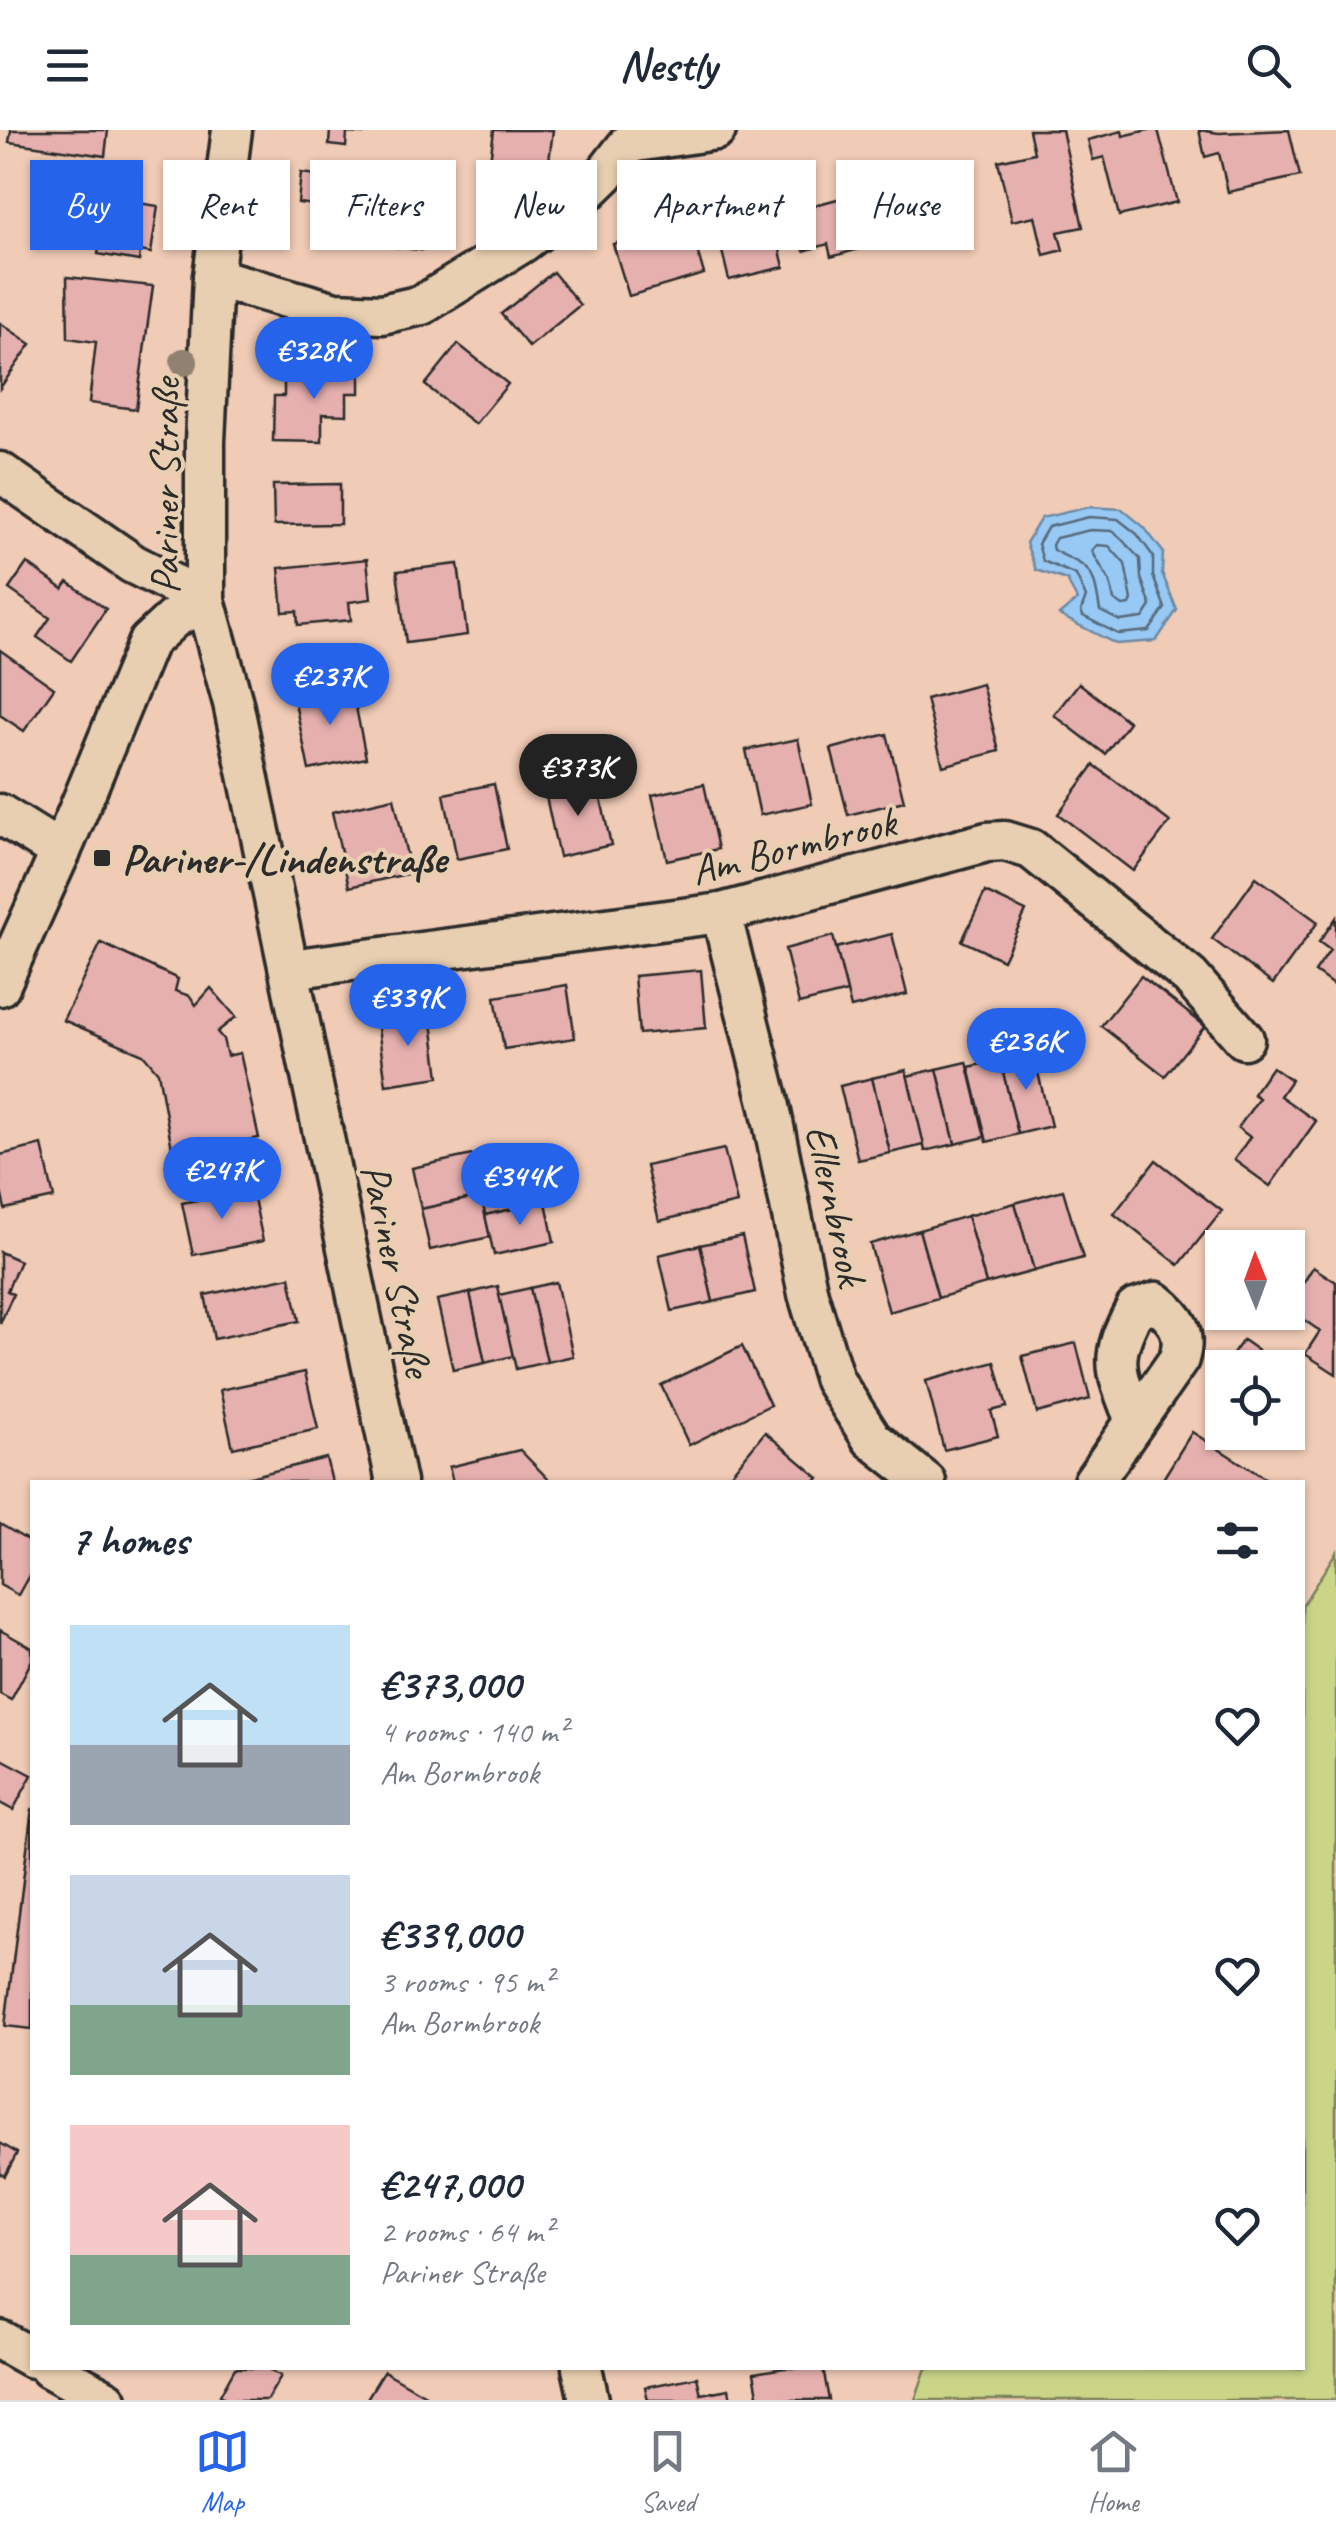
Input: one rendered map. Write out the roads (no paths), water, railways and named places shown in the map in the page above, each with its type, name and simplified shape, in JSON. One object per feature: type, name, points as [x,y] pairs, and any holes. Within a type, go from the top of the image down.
[{"type":"street","name":"Pariner Straße","points":[[232,130],[212,277],[205,441],[205,600],[234,703],[396,1480]]},
{"type":"street","points":[[212,277],[335,312],[382,314],[422,305],[573,206],[605,174],[631,137],[716,130]]},
{"type":"street","points":[[0,472],[133,564],[205,600]]},
{"type":"street","points":[[0,986],[61,852],[148,642],[173,619],[205,600]]},
{"type":"street","points":[[0,814],[61,852]]},
{"type":"street","name":"Am Bormbrook","points":[[290,969],[720,912],[1005,840],[1031,849],[1190,978],[1244,1039]]},
{"type":"street","name":"Ellernbrook","points":[[720,912],[769,1102],[808,1294],[834,1380],[872,1439],[923,1480]]},
{"type":"street","points":[[1094,1480],[1135,1420]]},
{"type":"street","points":[[0,2340],[30,2357]]},
{"type":"street","points":[[54,2370],[108,2400]]},
{"type":"street","points":[[582,2370],[589,2400]]},
{"type":"water","points":[[1089,507],[1122,509],[1144,527],[1163,552],[1162,573],[1177,610],[1156,641],[1116,644],[1059,615],[1077,600],[1067,580],[1036,570],[1026,543],[1041,518]]},
{"type":"place","name":"Pariner-/Lindenstraße","points":[[102,858]]}]
